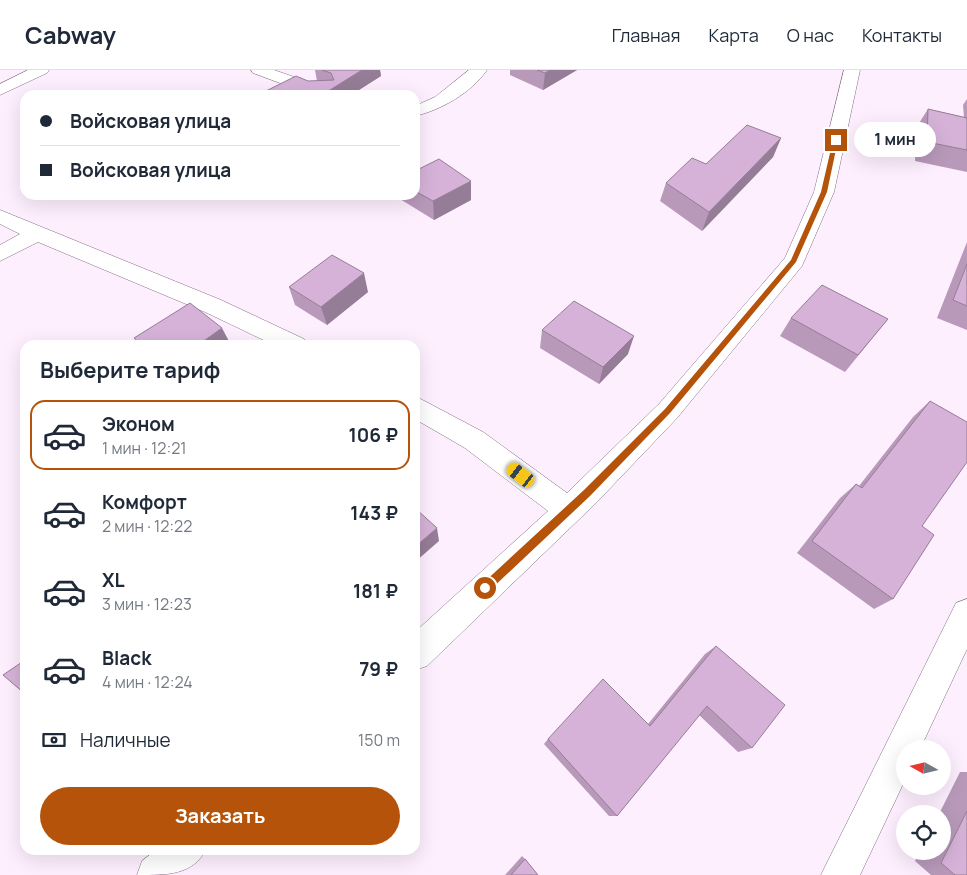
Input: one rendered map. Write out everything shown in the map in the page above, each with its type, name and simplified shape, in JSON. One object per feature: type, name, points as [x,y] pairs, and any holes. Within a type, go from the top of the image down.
[{"type":"street","points":[[0,90],[40,70]]},
{"type":"street","points":[[259,70],[314,90]]},
{"type":"street","points":[[420,110],[446,97],[479,70]]},
{"type":"street","points":[[420,649],[568,510],[668,411],[794,261],[824,192],[852,70]]},
{"type":"street","points":[[0,216],[37,234],[213,306],[285,340]]},
{"type":"street","points":[[0,254],[37,234]]},
{"type":"street","points":[[420,409],[474,440],[568,510]]},
{"type":"street","points":[[840,875],[967,614]]},
{"type":"street","points":[[156,875],[181,855]]},
{"type":"building","points":[[322,70],[362,70],[330,90],[268,90],[296,76],[308,81],[334,80],[331,73]]},
{"type":"building","points":[[537,70],[550,70],[545,73]]},
{"type":"building","points":[[928,109],[967,118],[967,150],[927,142]]},
{"type":"building","points":[[747,125],[781,138],[709,212],[666,183],[692,158],[706,164]]},
{"type":"building","points":[[439,159],[471,181],[433,201],[420,194],[420,168]]},
{"type":"building","points":[[332,255],[364,273],[321,307],[289,287]]},
{"type":"building","points":[[967,264],[967,306],[953,300]]},
{"type":"building","points":[[822,285],[888,319],[858,355],[791,318]]},
{"type":"building","points":[[574,301],[634,336],[603,367],[542,330]]},
{"type":"building","points":[[190,303],[222,328],[205,340],[136,340],[134,338]]},
{"type":"building","points":[[930,401],[967,422],[967,462],[922,526],[934,535],[893,599],[812,541],[856,484],[862,488]]},
{"type":"building","points":[[420,513],[437,528],[420,543]]},
{"type":"building","points":[[716,646],[785,705],[752,748],[707,706],[617,816],[548,739],[603,679],[650,726]]},
{"type":"building","points":[[20,663],[20,690],[3,675]]},
{"type":"building","points":[[967,811],[967,875],[955,875],[941,863],[942,860],[951,860],[951,843]]},
{"type":"building","points":[[525,859],[538,875],[511,875]]},
{"type":"route","points":[[485,588],[587,493],[668,411],[794,261],[824,192],[836,140]]}]
